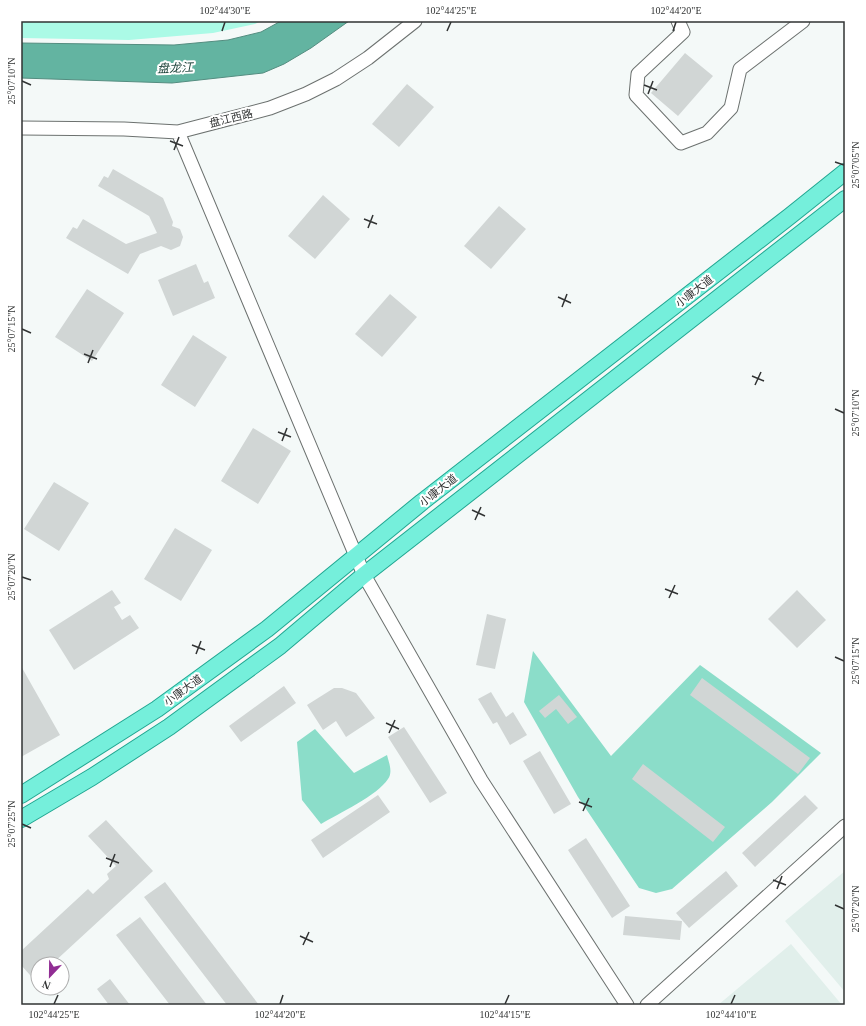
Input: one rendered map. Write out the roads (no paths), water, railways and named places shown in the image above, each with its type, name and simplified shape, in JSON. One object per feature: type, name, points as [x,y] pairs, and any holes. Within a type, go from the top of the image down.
[{"type":"main road","name":"小康大道","points":[[21,795],[157,709],[267,629],[356,555],[845,172]]},
{"type":"main road","name":"小康大道","points":[[21,819],[92,777],[170,727],[280,646],[364,574],[845,199]]},
{"type":"street","name":"盘江西路","points":[[21,128],[124,128],[178,132],[270,108],[306,94],[336,79],[368,58],[415,21]]},
{"type":"street","points":[[678,21],[683,32],[638,74],[636,95],[681,143],[707,133],[731,108],[740,69],[803,21]]},
{"type":"street","points":[[178,132],[364,574],[481,780],[628,1005]]},
{"type":"street","points":[[647,1005],[845,826]]},
{"type":"water","name":"盘龙江","points":[[281,21],[349,21],[311,48],[284,64],[263,73],[172,83],[21,78],[21,43],[174,45],[228,40],[261,32]]}]
